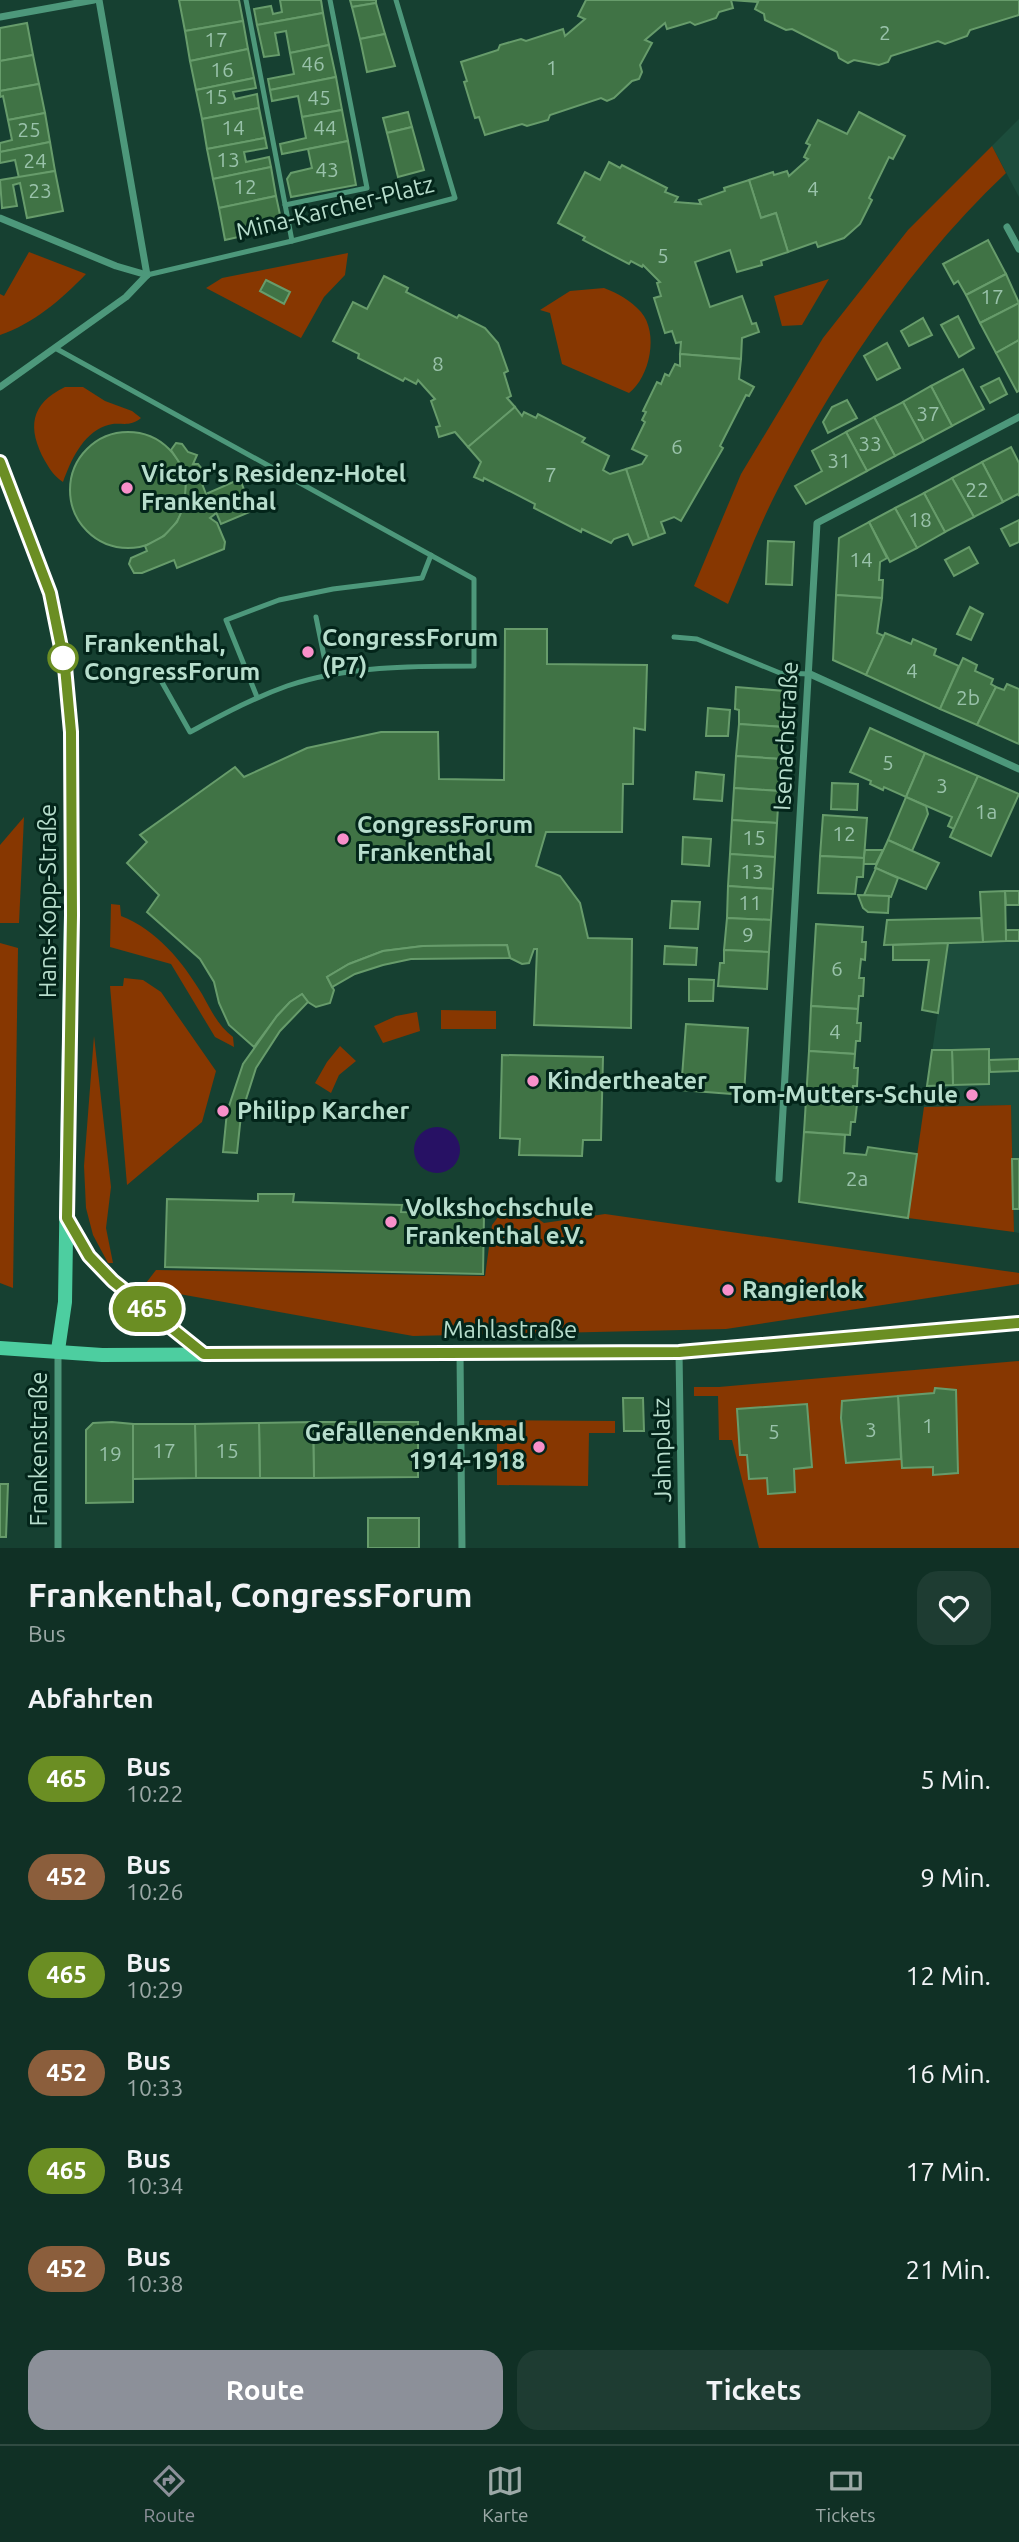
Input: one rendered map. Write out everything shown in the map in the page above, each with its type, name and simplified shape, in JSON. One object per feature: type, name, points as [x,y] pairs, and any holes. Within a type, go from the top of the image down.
[{"type":"main road","name":"Hans-Kopp-Straße","points":[[0,463],[50,593],[65,667],[71,732],[72,915],[67,1218],[65,1302],[58,1350]]},
{"type":"main road","points":[[67,1218],[89,1256],[113,1281],[204,1354]]},
{"type":"main road","name":"Mahlastraße","points":[[0,1348],[102,1355],[679,1352],[1019,1323]]},
{"type":"street","points":[[0,17],[94,0]]},
{"type":"street","points":[[0,387],[126,297],[147,275],[99,0]]},
{"type":"street","name":"Mina-Karcher-Platz","points":[[0,218],[116,266],[147,275]]},
{"type":"street","points":[[1007,227],[1019,249]]},
{"type":"street","name":"Isenachstraße","points":[[779,1179],[817,523],[1019,416]]},
{"type":"street","points":[[810,674],[1019,769]]},
{"type":"street","name":"Frankenstraße","points":[[58,1350],[58,1548]]},
{"type":"street","name":"Jahnplatz","points":[[679,1352],[682,1548]]},
{"type":"street","points":[[460,1353],[461,1548]]},
{"type":"lane","points":[[246,0],[292,241]]},
{"type":"lane","points":[[285,205],[366,188],[330,0]]},
{"type":"lane","name":"Mina-Karcher-Platz","points":[[147,275],[292,241],[455,198],[396,0]]},
{"type":"lane","points":[[55,348],[474,579],[474,666],[384,668],[328,676],[290,685],[257,697],[190,732],[159,677]]},
{"type":"lane","points":[[257,697],[226,620],[279,600],[319,591],[422,578],[431,555]]},
{"type":"lane","points":[[316,617],[328,676]]},
{"type":"lane","points":[[674,637],[696,639],[780,673],[810,674]]},
{"type":"shaded area","points":[[1019,119],[1019,197],[992,146]]},
{"type":"shaded area","points":[[992,146],[1006,173],[938,244],[850,363],[777,491],[728,604],[694,586],[741,474],[823,338],[908,230]]},
{"type":"shaded area","points":[[29,252],[86,274],[46,310],[0,335],[0,294],[4,296]]},
{"type":"shaded area","points":[[348,253],[345,275],[324,297],[301,338],[206,288],[222,278]]},
{"type":"shaded area","points":[[829,279],[802,325],[782,326],[774,296]]},
{"type":"shaded area","points":[[604,288],[637,308],[647,321],[650,331],[647,366],[629,393],[562,364],[550,313],[540,310],[570,291]]},
{"type":"shaded area","points":[[65,387],[83,387],[141,418],[128,424],[105,426],[90,435],[74,457],[63,482],[45,461],[34,428],[35,418],[45,401]]},
{"type":"shaded area","points":[[24,817],[19,923],[0,923],[0,845]]},
{"type":"shaded area","points":[[111,904],[120,905],[121,916],[146,929],[168,948],[194,982],[219,1023],[233,1037],[234,1047],[215,1037],[171,964],[110,947]]},
{"type":"shaded area","name":"Tom-Mutters-Schule","points":[[1019,941],[1019,1233],[1014,1232],[1011,1105],[924,1107],[948,943]]},
{"type":"shaded area","points":[[0,943],[18,948],[13,1288],[0,1283]]},
{"type":"shaded area","points":[[124,978],[143,980],[161,992],[216,1071],[202,1122],[127,1185],[110,986],[123,986]]},
{"type":"shaded area","points":[[441,1010],[496,1011],[496,1029],[441,1029]]},
{"type":"shaded area","points":[[417,1012],[420,1031],[383,1043],[374,1026],[396,1016]]},
{"type":"shaded area","points":[[94,1036],[111,1187],[106,1228],[113,1263],[108,1263],[93,1235],[86,1208],[84,1166]]},
{"type":"shaded area","points":[[340,1046],[356,1061],[339,1075],[331,1093],[315,1083]]},
{"type":"shaded area","points":[[1011,1105],[1014,1232],[908,1218],[924,1107]]},
{"type":"shaded area","points":[[437,1127],[453,1134],[460,1150],[453,1166],[437,1173],[421,1166],[414,1150],[421,1134]]},
{"type":"shaded area","points":[[511,1200],[544,1223],[605,1214],[1019,1273],[1019,1284],[726,1329],[413,1336],[168,1292],[146,1283],[156,1270],[485,1276],[492,1225]]},
{"type":"shaded area","points":[[1019,1361],[1019,1548],[759,1548],[732,1440],[719,1440],[718,1396],[694,1396],[694,1387]]},
{"type":"shaded area","points":[[474,1420],[615,1421],[615,1433],[589,1433],[588,1486],[497,1485],[497,1430],[474,1430]]},
{"type":"building","points":[[179,0],[239,0],[243,21],[185,31]]},
{"type":"building","points":[[280,0],[321,0],[323,13],[257,25],[254,9],[271,6],[273,14],[282,12]]},
{"type":"building","points":[[350,0],[376,0],[376,3],[352,7]]},
{"type":"building","points":[[586,0],[731,0],[733,8],[719,12],[716,18],[695,25],[690,22],[667,29],[665,23],[645,40],[652,43],[640,65],[642,72],[639,79],[632,81],[614,98],[607,101],[601,98],[550,115],[548,120],[527,126],[522,124],[485,135],[479,117],[475,118],[461,62],[521,39],[526,41],[563,29],[565,36],[585,19],[578,16]]},
{"type":"building","points":[[731,0],[1019,0],[1019,15],[970,30],[967,36],[945,44],[938,41],[891,56],[888,62],[879,65],[854,60],[848,63],[839,58],[837,52],[792,29],[786,30],[765,20],[764,14],[755,9],[758,2]]},
{"type":"building","points":[[376,3],[385,34],[360,39],[352,7]]},
{"type":"building","points":[[323,13],[329,45],[290,53],[286,31],[275,33],[279,55],[264,57],[257,25]]},
{"type":"building","points":[[243,21],[248,49],[190,61],[185,31]]},
{"type":"building","points":[[27,23],[33,55],[0,61],[0,28]]},
{"type":"building","points":[[385,34],[395,66],[367,72],[360,39]]},
{"type":"building","points":[[329,45],[336,77],[270,90],[268,79],[294,74],[290,53]]},
{"type":"building","points":[[248,49],[254,78],[196,90],[190,61]]},
{"type":"building","points":[[33,55],[39,84],[0,91],[0,61]]},
{"type":"building","points":[[336,77],[342,110],[302,117],[298,96],[272,101],[270,90]]},
{"type":"building","points":[[254,78],[256,88],[233,92],[235,99],[257,94],[259,108],[202,119],[196,90]]},
{"type":"building","points":[[39,84],[45,113],[8,120],[0,91]]},
{"type":"building","points":[[259,108],[265,138],[207,149],[202,119]]},
{"type":"building","points":[[342,110],[348,141],[282,154],[280,144],[306,138],[302,117]]},
{"type":"building","points":[[408,112],[412,127],[387,133],[383,118]]},
{"type":"building","points":[[859,112],[905,136],[893,159],[889,157],[860,224],[844,238],[818,247],[816,242],[788,252],[776,213],[761,218],[749,180],[773,172],[774,175],[787,171],[789,176],[808,159],[804,157],[810,145],[806,143],[818,120],[847,134]]},
{"type":"building","points":[[45,113],[50,142],[0,152],[0,143],[12,140],[8,120]]},
{"type":"building","points":[[412,127],[424,170],[398,177],[387,133]]},
{"type":"building","points":[[265,138],[267,148],[244,152],[246,162],[269,157],[271,167],[213,179],[207,149]]},
{"type":"building","points":[[348,141],[356,185],[291,197],[287,179],[291,173],[312,168],[308,149]]},
{"type":"building","points":[[50,142],[55,171],[19,178],[15,160],[0,163],[0,152]]},
{"type":"building","points":[[609,162],[620,168],[622,165],[667,188],[665,192],[678,197],[675,202],[701,204],[699,200],[749,180],[761,218],[776,213],[788,252],[761,261],[762,265],[737,272],[730,250],[695,262],[710,307],[742,296],[752,324],[756,323],[759,332],[742,338],[741,359],[680,354],[681,342],[676,343],[672,331],[665,333],[654,298],[661,296],[657,283],[660,282],[643,265],[642,267],[631,261],[629,264],[583,240],[585,237],[558,223],[585,172],[600,180]]},
{"type":"building","points":[[271,167],[276,196],[219,208],[213,179]]},
{"type":"building","points":[[55,171],[63,211],[27,218],[20,183],[13,185],[17,206],[2,208],[0,180]]},
{"type":"building","points":[[276,196],[282,224],[225,240],[219,208]]},
{"type":"building","points":[[988,240],[1006,274],[966,295],[958,281],[954,284],[943,264]]},
{"type":"building","points":[[1006,274],[1019,303],[980,323],[966,295]]},
{"type":"building","points":[[384,276],[408,288],[406,292],[457,318],[459,315],[485,328],[498,343],[508,371],[504,373],[511,396],[507,398],[515,407],[468,447],[455,432],[439,437],[436,427],[440,426],[431,401],[435,399],[418,380],[416,384],[405,378],[403,381],[358,358],[359,354],[333,341],[353,302],[367,309]]},
{"type":"building","points":[[266,280],[290,292],[284,304],[260,291]]},
{"type":"building","points":[[1019,303],[1019,340],[996,353],[980,323]]},
{"type":"building","points":[[958,316],[974,348],[959,357],[941,325]]},
{"type":"building","points":[[923,318],[932,335],[909,346],[901,331]]},
{"type":"building","points":[[1019,340],[1019,391],[1017,392],[996,353]]},
{"type":"building","points":[[887,343],[900,368],[877,380],[864,356]]},
{"type":"building","points":[[680,354],[741,359],[739,379],[754,387],[749,396],[746,395],[720,446],[723,448],[681,521],[674,517],[661,522],[665,533],[649,539],[626,469],[642,464],[647,456],[632,449],[645,422],[642,420],[646,412],[643,411],[657,382],[661,384],[665,374],[669,376],[675,364],[680,366]]},
{"type":"building","points":[[963,369],[984,409],[952,426],[931,386]]},
{"type":"building","points":[[999,378],[1007,394],[990,403],[981,387]]},
{"type":"building","points":[[931,386],[952,426],[924,441],[903,402]]},
{"type":"building","points":[[847,400],[857,418],[828,433],[823,422],[832,407]]},
{"type":"building","points":[[903,402],[924,441],[895,456],[874,417]]},
{"type":"building","points":[[515,407],[522,416],[524,412],[536,418],[538,414],[585,438],[582,442],[609,456],[603,470],[610,474],[626,469],[649,539],[633,545],[628,534],[614,539],[611,543],[582,529],[581,532],[534,508],[535,504],[484,478],[483,481],[474,477],[481,462],[468,447]]},
{"type":"building","points":[[874,417],[895,456],[867,471],[846,432]]},
{"type":"building","name":"Victor's Residenz-Hotel Frankenthal","points":[[128,432],[150,436],[169,449],[182,468],[186,490],[182,512],[169,531],[150,544],[128,548],[106,544],[87,531],[74,512],[70,490],[74,468],[87,449],[106,436]]},
{"type":"building","points":[[846,432],[867,471],[806,504],[795,486],[822,471],[812,451]]},
{"type":"building","points":[[176,443],[182,444],[188,452],[197,455],[193,464],[198,464],[202,469],[199,476],[206,494],[204,503],[215,507],[215,514],[210,518],[217,523],[225,542],[224,549],[177,568],[174,560],[142,573],[134,573],[129,564],[131,558],[147,551],[145,546],[164,536],[177,522],[184,506],[186,483],[181,465],[171,450]]},
{"type":"building","points":[[1011,447],[1019,463],[1019,496],[1018,494],[1003,502],[982,462]]},
{"type":"building","points":[[982,462],[1003,502],[974,517],[952,478]]},
{"type":"building","points":[[952,478],[974,517],[945,532],[924,493]]},
{"type":"building","points":[[240,479],[252,511],[221,524],[208,493]]},
{"type":"building","points":[[924,493],[945,532],[917,548],[895,508]]},
{"type":"building","points":[[895,508],[917,548],[890,562],[869,522]]},
{"type":"building","points":[[1019,520],[1019,542],[1010,546],[1001,529]]},
{"type":"building","points":[[869,522],[887,558],[880,562],[882,598],[836,595],[839,538]]},
{"type":"building","points":[[768,541],[794,542],[792,585],[766,584]]},
{"type":"building","points":[[969,547],[978,563],[954,576],[945,560]]},
{"type":"building","points":[[836,595],[882,598],[877,633],[884,636],[866,675],[833,660]]},
{"type":"building","points":[[970,607],[983,614],[971,640],[957,634]]},
{"type":"building","name":"CongressForum Frankenthal","points":[[505,629],[547,629],[547,664],[647,665],[645,730],[634,728],[633,784],[623,784],[622,832],[546,832],[536,866],[560,876],[580,903],[588,938],[632,939],[631,1028],[534,1025],[537,949],[534,949],[529,963],[522,964],[510,958],[507,945],[423,946],[383,951],[349,964],[327,977],[334,990],[330,1003],[316,1007],[302,994],[277,1016],[254,1047],[229,1025],[219,1003],[214,982],[200,959],[147,912],[159,895],[127,863],[147,842],[140,835],[235,767],[244,777],[307,748],[381,732],[438,732],[439,779],[504,780]]},
{"type":"building","points":[[885,633],[911,644],[913,639],[936,649],[934,655],[959,666],[940,709],[866,675]]},
{"type":"building","points":[[963,658],[977,665],[975,671],[993,679],[991,684],[996,687],[977,725],[940,709]]},
{"type":"building","points":[[1007,684],[1019,689],[1019,744],[977,725],[996,687],[1004,690]]},
{"type":"building","points":[[736,687],[785,691],[783,727],[739,724],[739,710],[735,709]]},
{"type":"building","points":[[708,708],[730,710],[728,736],[706,736]]},
{"type":"building","points":[[739,724],[783,727],[781,759],[736,756]]},
{"type":"building","points":[[870,728],[925,753],[906,797],[884,787],[883,790],[870,784],[871,781],[850,772]]},
{"type":"building","points":[[925,753],[978,776],[954,829],[948,826],[952,817],[906,797]]},
{"type":"building","points":[[736,756],[781,759],[779,791],[734,788]]},
{"type":"building","points":[[696,772],[724,775],[722,801],[694,799]]},
{"type":"building","points":[[978,776],[1019,794],[991,856],[950,837]]},
{"type":"building","points":[[832,783],[858,784],[857,810],[831,809]]},
{"type":"building","points":[[734,788],[779,791],[777,823],[732,820]]},
{"type":"building","points":[[906,797],[926,806],[928,814],[912,851],[888,840]]},
{"type":"building","points":[[823,815],[867,818],[864,858],[820,856]]},
{"type":"building","points":[[732,820],[777,823],[775,857],[730,854]]},
{"type":"building","points":[[683,837],[711,839],[709,866],[682,864]]},
{"type":"building","points":[[888,840],[939,863],[926,889],[875,868]]},
{"type":"building","points":[[865,850],[883,850],[876,864],[863,864]]},
{"type":"building","points":[[730,854],[775,857],[773,889],[728,886]]},
{"type":"building","points":[[820,856],[864,858],[863,877],[857,877],[855,894],[818,893]]},
{"type":"building","points":[[876,868],[898,878],[891,897],[864,895]]},
{"type":"building","points":[[728,886],[773,889],[771,920],[727,918]]},
{"type":"building","points":[[1005,891],[1019,891],[1019,905],[1006,905]]},
{"type":"building","points":[[1005,891],[1006,941],[983,942],[980,892]]},
{"type":"building","points":[[858,895],[889,896],[888,913],[868,912],[863,908]]},
{"type":"building","points":[[672,901],[700,902],[698,929],[670,928]]},
{"type":"building","points":[[727,918],[771,920],[769,952],[724,950]]},
{"type":"building","points":[[981,918],[983,942],[884,945],[887,920]]},
{"type":"building","points":[[816,924],[863,927],[865,960],[861,959],[859,978],[864,978],[863,996],[859,996],[858,1009],[811,1006]]},
{"type":"building","points":[[1006,930],[1019,930],[1019,941],[1006,941]]},
{"type":"building","points":[[948,943],[938,1013],[922,1010],[929,960],[893,960],[893,945]]},
{"type":"building","points":[[507,945],[510,958],[411,959],[355,974],[332,987],[327,977],[349,964],[383,951],[423,946]]},
{"type":"building","points":[[665,946],[697,948],[696,965],[664,964]]},
{"type":"building","points":[[724,950],[769,952],[767,989],[718,986],[720,963],[724,963]]},
{"type":"building","points":[[689,979],[714,980],[713,1001],[689,1001]]},
{"type":"building","points":[[302,994],[308,1002],[280,1031],[256,1068],[241,1115],[237,1153],[223,1152],[227,1112],[243,1064],[277,1016]]},
{"type":"building","points":[[811,1006],[858,1009],[857,1023],[861,1023],[860,1041],[856,1041],[855,1054],[809,1051]]},
{"type":"building","points":[[686,1024],[748,1028],[744,1095],[681,1090]]},
{"type":"building","points":[[989,1049],[989,1084],[953,1085],[952,1050]]},
{"type":"building","points":[[932,1050],[952,1050],[953,1085],[927,1086]]},
{"type":"building","points":[[809,1051],[855,1054],[854,1068],[858,1068],[857,1086],[853,1086],[852,1103],[857,1104],[850,1135],[804,1132]]},
{"type":"building","points":[[502,1055],[603,1057],[601,1140],[583,1140],[582,1156],[519,1155],[520,1139],[500,1138]]},
{"type":"building","points":[[1019,1059],[1019,1071],[990,1072],[989,1060]]},
{"type":"building","points":[[804,1132],[845,1135],[844,1153],[866,1155],[868,1147],[917,1154],[908,1218],[799,1202]]},
{"type":"building","points":[[1012,1159],[1019,1159],[1019,1209],[1013,1209]]},
{"type":"building","points":[[258,1194],[294,1194],[293,1202],[402,1205],[401,1212],[484,1214],[483,1274],[165,1267],[167,1199],[258,1201]]},
{"type":"building","points":[[935,1388],[956,1390],[958,1473],[933,1475],[933,1467],[902,1468],[898,1396],[934,1393]]},
{"type":"building","points":[[898,1396],[901,1459],[846,1463],[842,1401]]},
{"type":"building","points":[[623,1398],[643,1398],[644,1431],[624,1431]]},
{"type":"building","points":[[807,1404],[812,1467],[794,1469],[795,1492],[768,1494],[767,1478],[749,1479],[747,1455],[740,1455],[737,1409]]},
{"type":"building","points":[[313,1422],[418,1422],[418,1477],[314,1478]]},
{"type":"building","points":[[313,1422],[314,1478],[260,1478],[259,1423]]},
{"type":"building","points":[[93,1423],[133,1424],[133,1502],[86,1503],[86,1430]]},
{"type":"building","points":[[259,1423],[260,1478],[196,1478],[195,1424]]},
{"type":"building","points":[[133,1424],[195,1424],[196,1478],[133,1479]]},
{"type":"building","points":[[0,1484],[8,1484],[6,1537],[0,1537]]},
{"type":"building","points":[[368,1518],[419,1518],[419,1548],[368,1548]]},
{"type":"bus line","name":"465","points":[[0,462],[50,593],[65,667],[71,732],[72,915],[67,1218],[89,1256],[113,1281],[204,1354],[679,1352],[1019,1323]]},
{"type":"place","name":"Victor's Residenz-Hotel Frankenthal","points":[[127,488]]},
{"type":"place","name":"CongressForum (P7)","points":[[308,652]]},
{"type":"place","name":"Frankenthal, CongressForum","points":[[63,658]]},
{"type":"place","name":"CongressForum Frankenthal","points":[[343,839]]},
{"type":"place","name":"Kindertheater","points":[[533,1081]]},
{"type":"place","name":"Tom-Mutters-Schule","points":[[972,1095]]},
{"type":"place","name":"Philipp Karcher","points":[[223,1111]]},
{"type":"place","name":"Volkshochschule Frankenthal e.V.","points":[[391,1222]]},
{"type":"place","name":"Rangierlok","points":[[728,1290]]},
{"type":"place","name":"Gefallenendenkmal 1914-1918","points":[[539,1447]]}]
